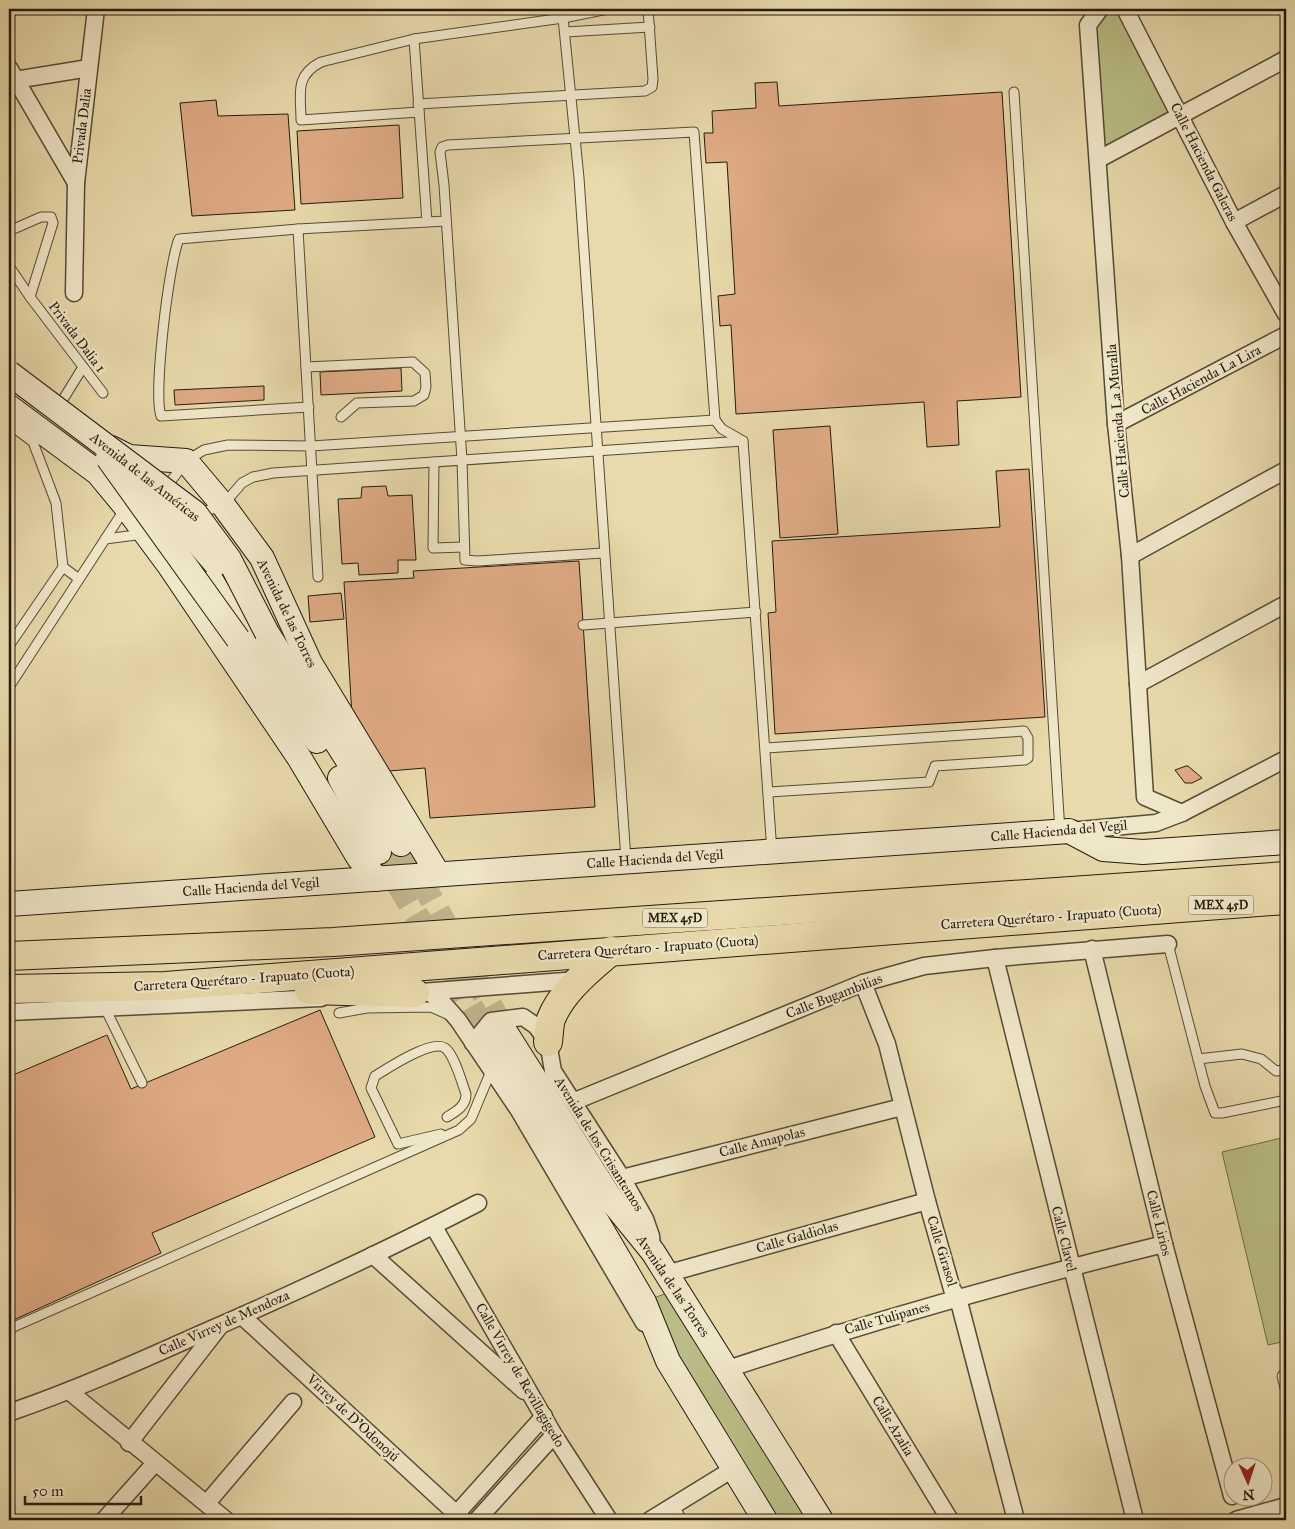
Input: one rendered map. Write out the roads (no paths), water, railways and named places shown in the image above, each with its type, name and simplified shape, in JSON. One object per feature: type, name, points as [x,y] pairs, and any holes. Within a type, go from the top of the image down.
[{"type":"highway","name":"Carretera Querétaro - Irapuato (Cuota)","points":[[9,956],[333,942],[1286,876]]},
{"type":"highway","name":"Carretera Querétaro - Irapuato (Cuota)","points":[[9,989],[165,986],[1286,900]]},
{"type":"highway","points":[[1156,909],[1286,918]]},
{"type":"highway","points":[[9,936],[190,934],[333,942]]},
{"type":"highway","points":[[548,1042],[551,1019],[578,980],[611,951]]},
{"type":"highway","points":[[165,986],[423,993]]},
{"type":"main road","points":[[9,366],[59,406],[111,453],[125,482],[126,507]]},
{"type":"main road","name":"Avenida de las Américas","points":[[9,373],[195,513],[229,559],[254,636]]},
{"type":"main road","name":"Avenida de las Américas","points":[[9,384],[111,453],[202,547],[215,563],[254,636]]},
{"type":"main road","points":[[9,407],[38,436],[98,473],[126,507],[300,759],[369,855],[390,863],[405,858],[410,844]]},
{"type":"main road","points":[[111,453],[138,458],[186,460]]},
{"type":"main road","name":"Avenida de las Torres","points":[[186,460],[223,504],[262,558],[310,663],[410,844]]},
{"type":"main road","points":[[239,528],[252,572],[312,704]]},
{"type":"main road","points":[[146,534],[173,537],[186,546],[198,559],[290,709],[317,741]]},
{"type":"main road","points":[[254,636],[351,797],[377,879]]},
{"type":"main road","points":[[254,636],[300,759]]},
{"type":"main road","name":"Avenida de las Torres","points":[[254,636],[312,704],[410,844],[438,874]]},
{"type":"main road","points":[[1064,832],[1103,849],[1143,852],[1286,842]]},
{"type":"main road","name":"Calle Hacienda del Vegil","points":[[9,904],[1064,832]]},
{"type":"main road","name":"Avenida de las Torres","points":[[489,1037],[614,1204],[653,1252],[728,1369],[820,1520]]},
{"type":"main road","name":"Avenida de las Torres","points":[[489,1037],[644,1302],[668,1361],[765,1520]]},
{"type":"street","name":"Privada Dalia","points":[[74,293],[76,183],[96,9]]},
{"type":"street","name":"Calle Hacienda La Muralla","points":[[1100,9],[1088,25],[1099,159],[1116,424],[1130,556],[1145,797],[1182,813]]},
{"type":"street","name":"Calle Hacienda Galeras","points":[[1124,9],[1181,116],[1234,222],[1286,314]]},
{"type":"street","points":[[1099,159],[1286,59]]},
{"type":"street","name":"Privada Dalia","points":[[76,183],[12,74],[89,68]]},
{"type":"street","points":[[1234,222],[1286,194]]},
{"type":"street","name":"Calle Hacienda La Lira","points":[[1116,424],[1286,335]]},
{"type":"street","points":[[1130,556],[1286,470]]},
{"type":"street","points":[[1138,684],[1286,604]]},
{"type":"street","name":"Calle Hacienda del Vegil","points":[[1064,832],[1156,823],[1182,813],[1286,759]]},
{"type":"street","name":"Calle Bugambilias","points":[[575,1101],[863,983],[924,966],[1092,949],[1168,944]]},
{"type":"street","name":"Calle Lirios","points":[[1092,949],[1164,1244],[1222,1456]]},
{"type":"street","name":"Calle Clavel","points":[[995,958],[1070,1267],[1135,1520]]},
{"type":"street","points":[[9,1012],[423,993],[578,980]]},
{"type":"street","name":"Calle Girasol","points":[[863,983],[887,1044],[927,1201],[952,1289],[958,1298],[1016,1520]]},
{"type":"street","name":"Avenida de las Torres","points":[[423,993],[443,1003],[458,1020],[489,1037],[491,1071],[518,1109],[624,1292],[668,1361]]},
{"type":"street","points":[[489,1037],[491,1021],[523,1017],[536,1026],[548,1042]]},
{"type":"street","name":"Avenida de los Crisantemos","points":[[548,1042],[551,1066],[575,1101],[622,1178],[645,1220],[651,1236],[653,1252]]},
{"type":"street","name":"Calle Amapolas","points":[[622,1178],[902,1107]]},
{"type":"street","name":"Calle Galdiolas","points":[[666,1274],[927,1201]]},
{"type":"street","name":"Calle Virrey de Mendoza","points":[[11,1412],[70,1392],[242,1316],[434,1227],[478,1203]]},
{"type":"street","name":"Calle Virrey de Revillagigedo","points":[[434,1227],[554,1435],[609,1520]]},
{"type":"street","name":"Calle Tulipanes","points":[[728,1369],[836,1333],[958,1298],[1070,1267],[1164,1244]]},
{"type":"street","points":[[373,1255],[534,1401]]},
{"type":"street","name":"Virrey de D'Odonojú","points":[[242,1316],[457,1518]]},
{"type":"street","points":[[129,1443],[221,1325]]},
{"type":"street","name":"Calle Azalia","points":[[836,1333],[950,1520]]},
{"type":"street","points":[[70,1392],[129,1443],[207,1503],[226,1520]]},
{"type":"street","points":[[207,1503],[293,1402]]},
{"type":"street","points":[[457,1518],[544,1416]]},
{"type":"street","points":[[478,1520],[554,1435]]},
{"type":"street","points":[[104,1520],[155,1463]]},
{"type":"street","points":[[650,1520],[733,1469]]},
{"type":"street","name":"Calle Lirios","points":[[1235,1506],[1238,1520]]},
{"type":"street","points":[[1238,1520],[1286,1506]]},
{"type":"lane","points":[[608,9],[564,18],[414,39],[321,62],[304,75],[299,92],[302,120],[570,95],[645,91],[652,87],[653,79],[648,9]]},
{"type":"lane","points":[[564,18],[579,178],[603,553],[626,861]]},
{"type":"lane","points":[[565,32],[650,27]]},
{"type":"lane","points":[[414,39],[426,222]]},
{"type":"lane","points":[[1014,92],[1064,832]]},
{"type":"lane","points":[[603,553],[477,561],[465,560],[462,460],[444,185],[440,152],[445,145],[692,131],[695,136],[715,420],[722,429],[743,441]]},
{"type":"lane","name":"Privada Dalia 1","points":[[9,231],[41,217],[51,217],[53,223],[30,297]]},
{"type":"lane","points":[[308,407],[161,416],[160,384],[170,278],[179,238],[446,221]]},
{"type":"lane","points":[[298,229],[318,577]]},
{"type":"lane","name":"Privada Dalia 1","points":[[9,266],[30,297],[103,393]]},
{"type":"lane","points":[[306,367],[413,362],[425,373],[426,387],[424,395],[414,401],[357,403],[341,417]]},
{"type":"lane","points":[[59,406],[83,367]]},
{"type":"lane","points":[[146,534],[157,504],[170,479],[186,460],[204,450],[228,445],[311,446],[715,420]]},
{"type":"lane","points":[[9,424],[38,436],[56,503],[63,567],[9,646]]},
{"type":"lane","points":[[105,539],[146,534],[223,504],[242,483],[253,477],[273,473],[743,441]]},
{"type":"lane","points":[[743,441],[772,852]]},
{"type":"lane","points":[[434,462],[433,548],[464,547]]},
{"type":"lane","points":[[9,687],[126,507]]},
{"type":"lane","points":[[63,567],[79,579]]},
{"type":"lane","points":[[583,625],[756,612]]},
{"type":"lane","points":[[766,748],[1024,731],[1028,738],[1028,758],[1024,760],[935,766],[929,782],[769,792]]},
{"type":"lane","points":[[1168,944],[1198,1059],[1216,1113],[1286,1100]]},
{"type":"lane","points":[[339,1013],[367,1008],[431,1007],[458,1020]]},
{"type":"lane","points":[[105,1008],[142,1083]]},
{"type":"lane","points":[[447,1117],[461,1108],[466,1101],[466,1094],[446,1048],[438,1045],[428,1048],[375,1076],[371,1082],[371,1088],[398,1144],[458,1130]]},
{"type":"lane","points":[[1198,1059],[1242,1054],[1261,1059],[1276,1071],[1286,1070]]},
{"type":"lane","points":[[9,1330],[458,1130],[471,1119],[491,1071]]},
{"type":"lane","points":[[1286,1372],[1282,1376],[1286,1392]]},
{"type":"lane","points":[[9,1485],[10,1520]]},
{"type":"lane","points":[[674,1506],[682,1520]]},
{"type":"tunnel","points":[[403,848],[504,1030]]},
{"type":"tunnel","points":[[379,852],[491,1040]]}]
